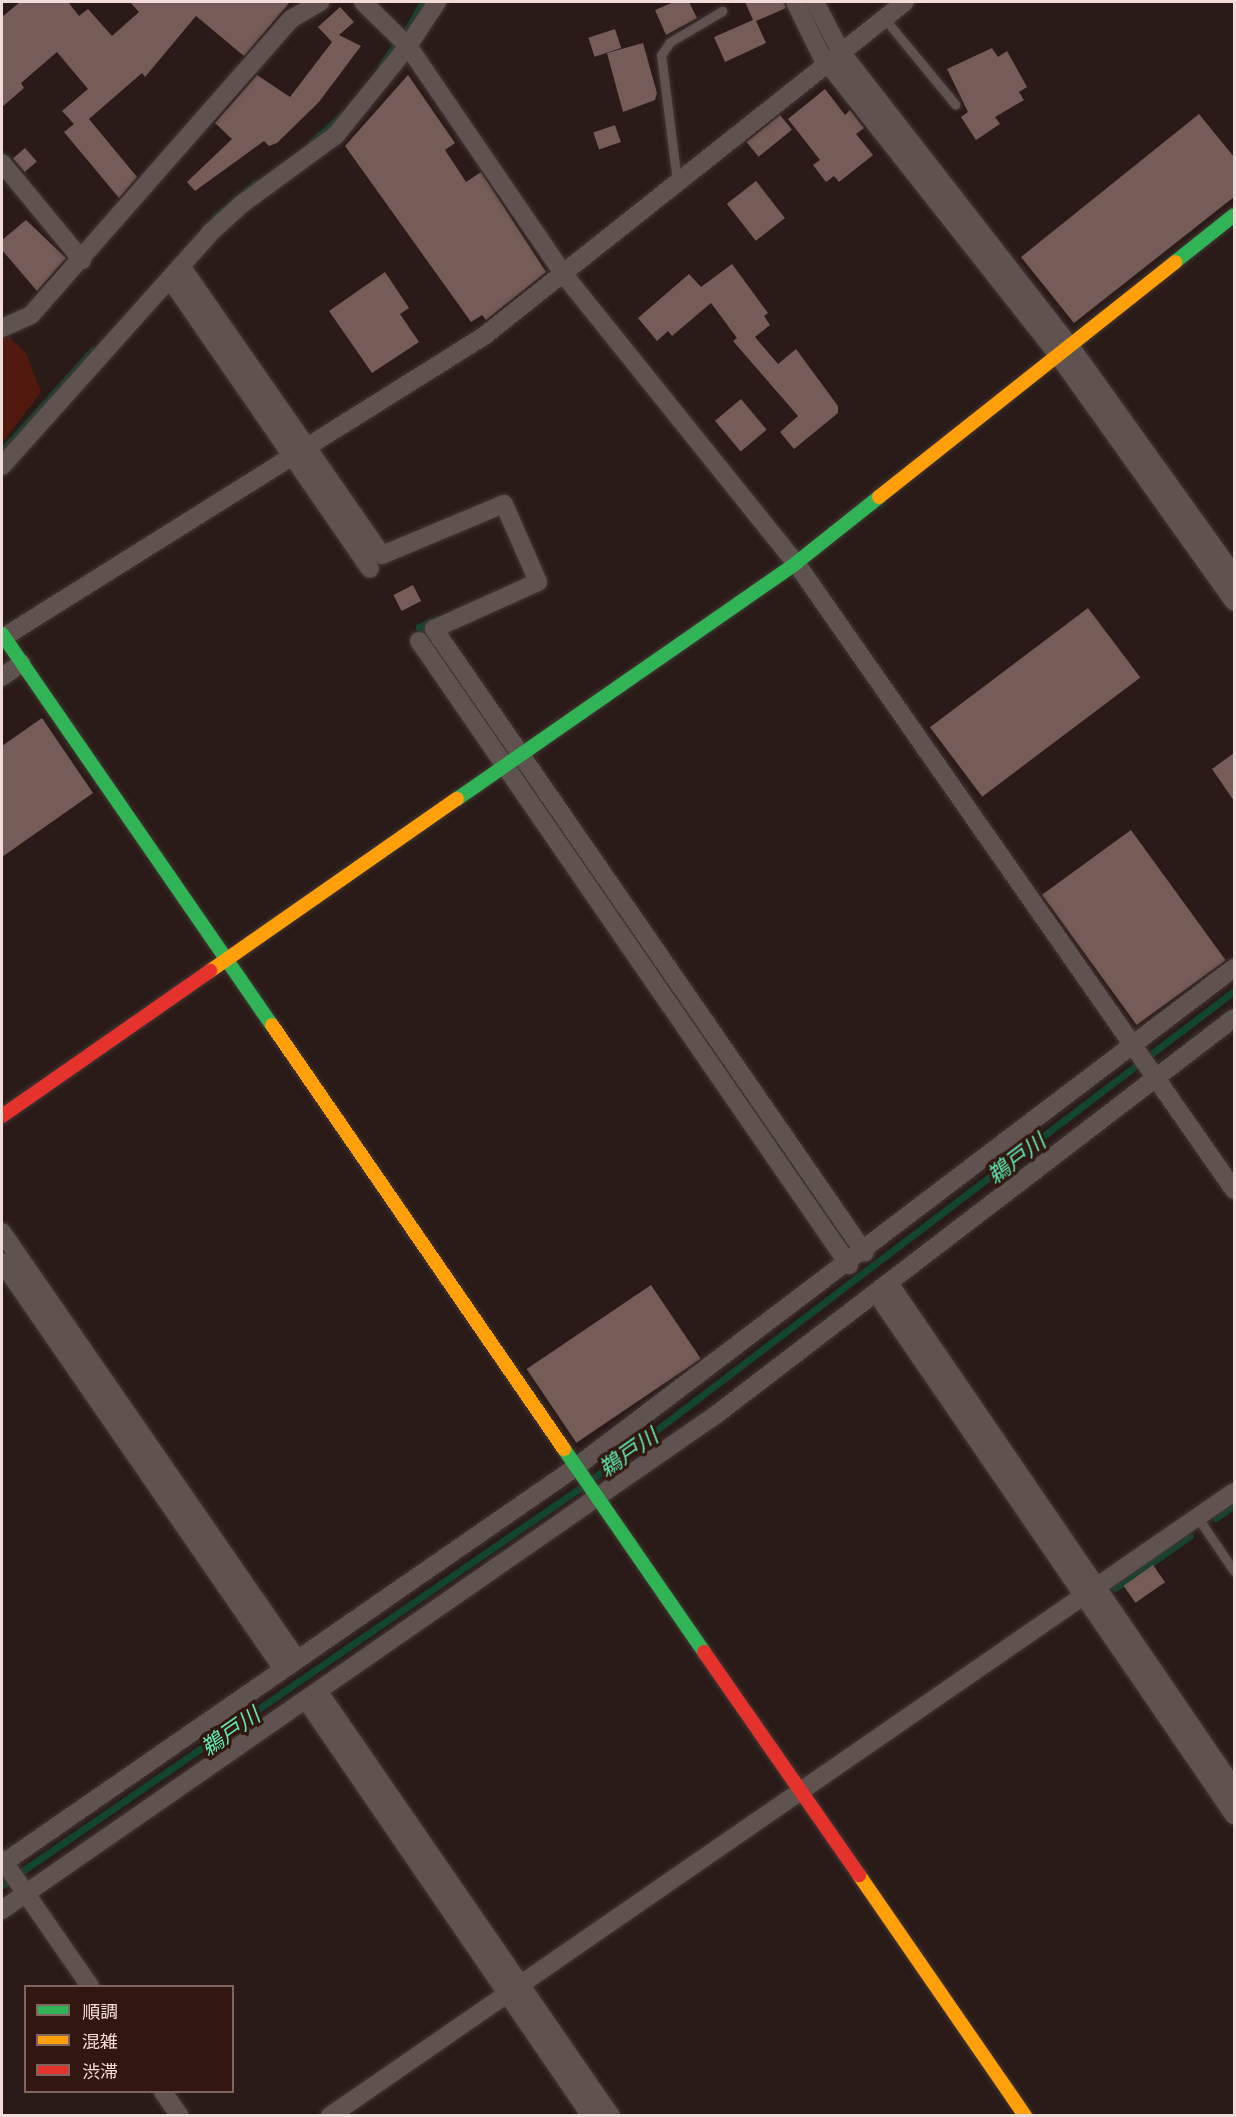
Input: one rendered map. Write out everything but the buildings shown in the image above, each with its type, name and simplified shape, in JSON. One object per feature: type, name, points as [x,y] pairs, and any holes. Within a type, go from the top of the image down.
[{"type":"street","points":[[2,328],[32,315],[82,260],[219,99],[305,6],[321,2]]},
{"type":"street","points":[[363,2],[408,46],[565,276],[796,563],[1234,1190]]},
{"type":"street","points":[[2,466],[175,272],[242,204],[336,135],[408,46],[437,2]]},
{"type":"street","points":[[795,2],[834,58],[1064,351],[1234,574]]},
{"type":"street","points":[[815,2],[834,58]]},
{"type":"street","points":[[895,7],[677,182],[565,276],[483,336],[3,635],[225,961],[1025,2115]]},
{"type":"street","points":[[2,163],[82,260]]},
{"type":"street","points":[[2,1116],[796,563],[1234,215]]},
{"type":"street","points":[[175,272],[308,446],[382,555],[504,504],[538,582],[434,629],[513,762],[849,1265]]},
{"type":"street","points":[[175,272],[292,456],[370,569]]},
{"type":"street","points":[[1064,351],[1234,602]]},
{"type":"street","points":[[419,641],[513,762],[865,1253]]},
{"type":"street","points":[[2,677],[22,663]]},
{"type":"street","points":[[89,1985],[4,1863],[290,1664],[578,1470],[1136,1048],[1234,968]]},
{"type":"street","points":[[2,1910],[23,1891],[312,1696],[597,1495],[882,1288],[1154,1074],[1234,1018]]},
{"type":"street","points":[[2,1232],[290,1664]]},
{"type":"street","points":[[2,1262],[290,1664]]},
{"type":"street","points":[[882,1288],[1091,1592],[1234,1788]]},
{"type":"street","points":[[330,2115],[1234,1492]]},
{"type":"street","points":[[1091,1592],[1234,1815]]},
{"type":"street","points":[[312,1696],[514,1989],[611,2115]]},
{"type":"street","points":[[514,1989],[591,2115]]},
{"type":"street","points":[[164,2093],[180,2115]]},
{"type":"lane","points":[[895,7],[956,104]]},
{"type":"lane","points":[[677,182],[661,55],[670,42],[722,11]]},
{"type":"lane","points":[[1198,1518],[1234,1571]]},
{"type":"shaded area","points":[[7,335],[26,353],[41,392],[2,443],[2,336]]},
{"type":"waterway","points":[[408,28],[423,2]]},
{"type":"waterway","points":[[381,66],[395,46]]},
{"type":"waterway","points":[[311,143],[343,114]]},
{"type":"waterway","points":[[214,218],[256,183]]},
{"type":"waterway","points":[[2,451],[93,350]]},
{"type":"waterway","points":[[429,641],[419,627],[437,619]]},
{"type":"waterway","points":[[525,778],[851,1251]]},
{"type":"waterway","name":"鵜戸川","points":[[592,1479],[1234,991]]},
{"type":"waterway","points":[[2,1248],[10,1261]]},
{"type":"waterway","name":"鵜戸川","points":[[2,1885],[583,1486]]},
{"type":"waterway","points":[[1216,1518],[1234,1505]]},
{"type":"waterway","points":[[1115,1588],[1190,1536]]},
{"type":"traffic: fast","points":[[1175,262],[1234,215]]},
{"type":"traffic: fast","points":[[457,799],[796,563],[879,497]]},
{"type":"traffic: fast","points":[[2,634],[272,1025]]},
{"type":"traffic: fast","points":[[564,1449],[704,1652]]},
{"type":"traffic: slow","points":[[879,497],[1175,262]]},
{"type":"traffic: slow","points":[[210,971],[457,799]]},
{"type":"traffic: slow","points":[[272,1025],[564,1449]]},
{"type":"traffic: slow","points":[[859,1875],[1025,2116]]},
{"type":"traffic: jam","points":[[2,1116],[210,971]]},
{"type":"traffic: jam","points":[[704,1652],[859,1875]]}]
